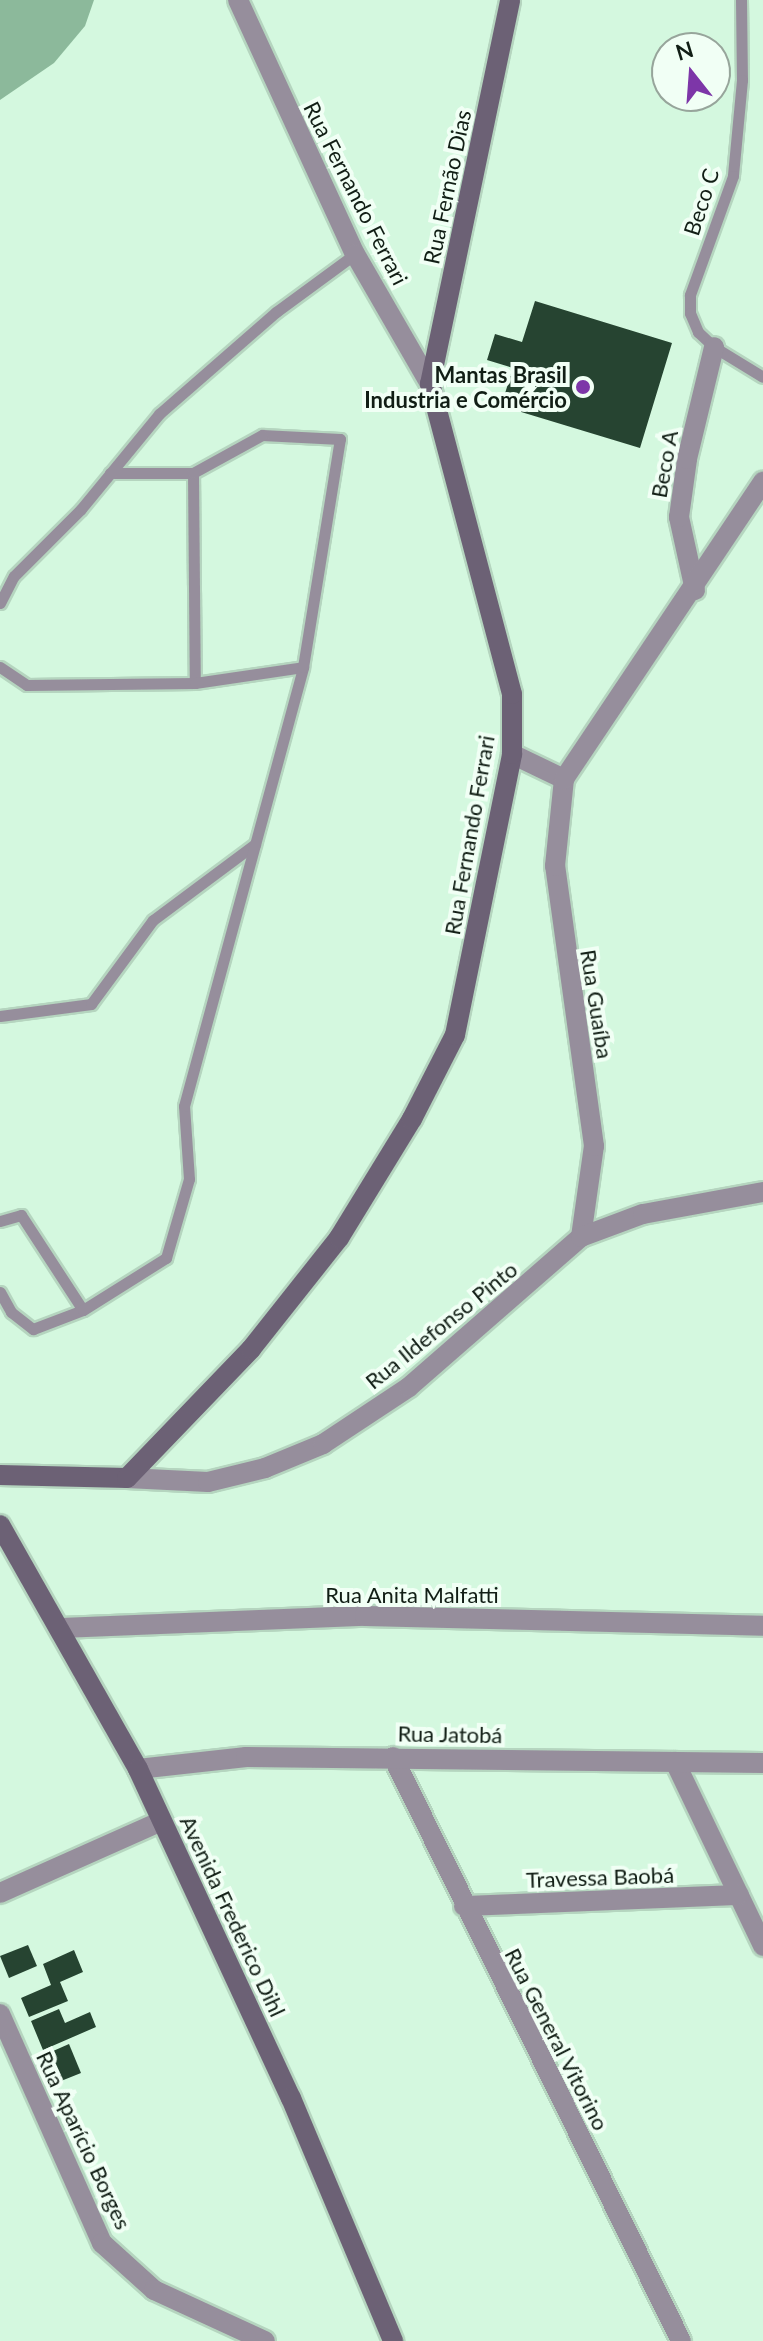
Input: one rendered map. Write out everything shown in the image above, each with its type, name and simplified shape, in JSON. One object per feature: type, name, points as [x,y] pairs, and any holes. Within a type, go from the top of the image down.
[{"type":"main road","name":"Rua Fernão Dias","points":[[430,384],[510,0]]},
{"type":"main road","name":"Rua Fernando Ferrari","points":[[127,1478],[251,1349],[339,1238],[412,1119],[455,1035],[512,754],[512,694],[497,624],[430,384]]},
{"type":"main road","name":"Rua Ildefonso Pinto","points":[[0,1475],[127,1478]]},
{"type":"main road","name":"Avenida Frederico Dihl","points":[[0,1525],[138,1769],[291,2098],[393,2341]]},
{"type":"street","name":"Rua Fernando Ferrari","points":[[238,0],[355,254],[430,384]]},
{"type":"street","name":"Beco A","points":[[695,590],[679,517],[687,459],[714,347]]},
{"type":"street","name":"Rua Guaíba","points":[[581,1237],[594,1146],[555,866],[564,779],[695,590],[763,482]]},
{"type":"street","points":[[512,754],[564,779]]},
{"type":"street","name":"Rua Ildefonso Pinto","points":[[127,1478],[208,1482],[265,1468],[323,1444],[409,1387],[581,1237],[643,1214],[763,1192]]},
{"type":"street","name":"Rua Anita Malfatti","points":[[61,1628],[365,1616],[763,1626]]},
{"type":"street","name":"Rua Jatobá","points":[[138,1769],[246,1757],[763,1763]]},
{"type":"street","name":"Rua General Vitorino","points":[[393,1757],[681,2341]]},
{"type":"street","points":[[675,1762],[763,1946]]},
{"type":"street","points":[[0,1893],[162,1821]]},
{"type":"street","name":"Travessa Baobá","points":[[464,1906],[739,1895]]},
{"type":"street","name":"Rua Aparício Borges","points":[[0,2014],[102,2243],[154,2290],[265,2341]]},
{"type":"lane","name":"Beco C","points":[[741,0],[743,69],[733,176],[690,295],[690,313],[698,332],[714,347],[763,377]]},
{"type":"lane","points":[[0,603],[14,576],[110,473],[159,414],[276,312],[355,254]]},
{"type":"lane","points":[[0,1292],[11,1312],[33,1329],[83,1310],[166,1258],[189,1179],[184,1106],[303,667],[340,439],[262,435],[193,473],[110,473]]},
{"type":"lane","points":[[193,473],[195,683]]},
{"type":"lane","points":[[0,667],[27,685],[195,683],[303,667]]},
{"type":"lane","points":[[0,1016],[91,1004],[153,920],[255,844]]},
{"type":"lane","points":[[0,1221],[21,1215],[83,1310]]},
{"type":"green space","points":[[0,0],[94,0],[85,26],[54,63],[0,100]]},
{"type":"building","name":"Mantas Brasil Industria e Comércio","points":[[535,301],[672,343],[640,448],[501,406],[513,368],[487,360],[495,334],[522,342]]},
{"type":"building","points":[[28,1945],[37,1966],[9,1978],[0,1956]]},
{"type":"building","points":[[74,1950],[83,1972],[60,1982],[68,2001],[29,2017],[21,1998],[51,1985],[43,1964]]},
{"type":"building","points":[[59,2009],[65,2023],[90,2012],[96,2027],[43,2050],[31,2021]]},
{"type":"building","points":[[69,2044],[81,2073],[56,2083],[44,2055]]},
{"type":"place","name":"Mantas Brasil Industria e Comércio","points":[[583,387]]}]
